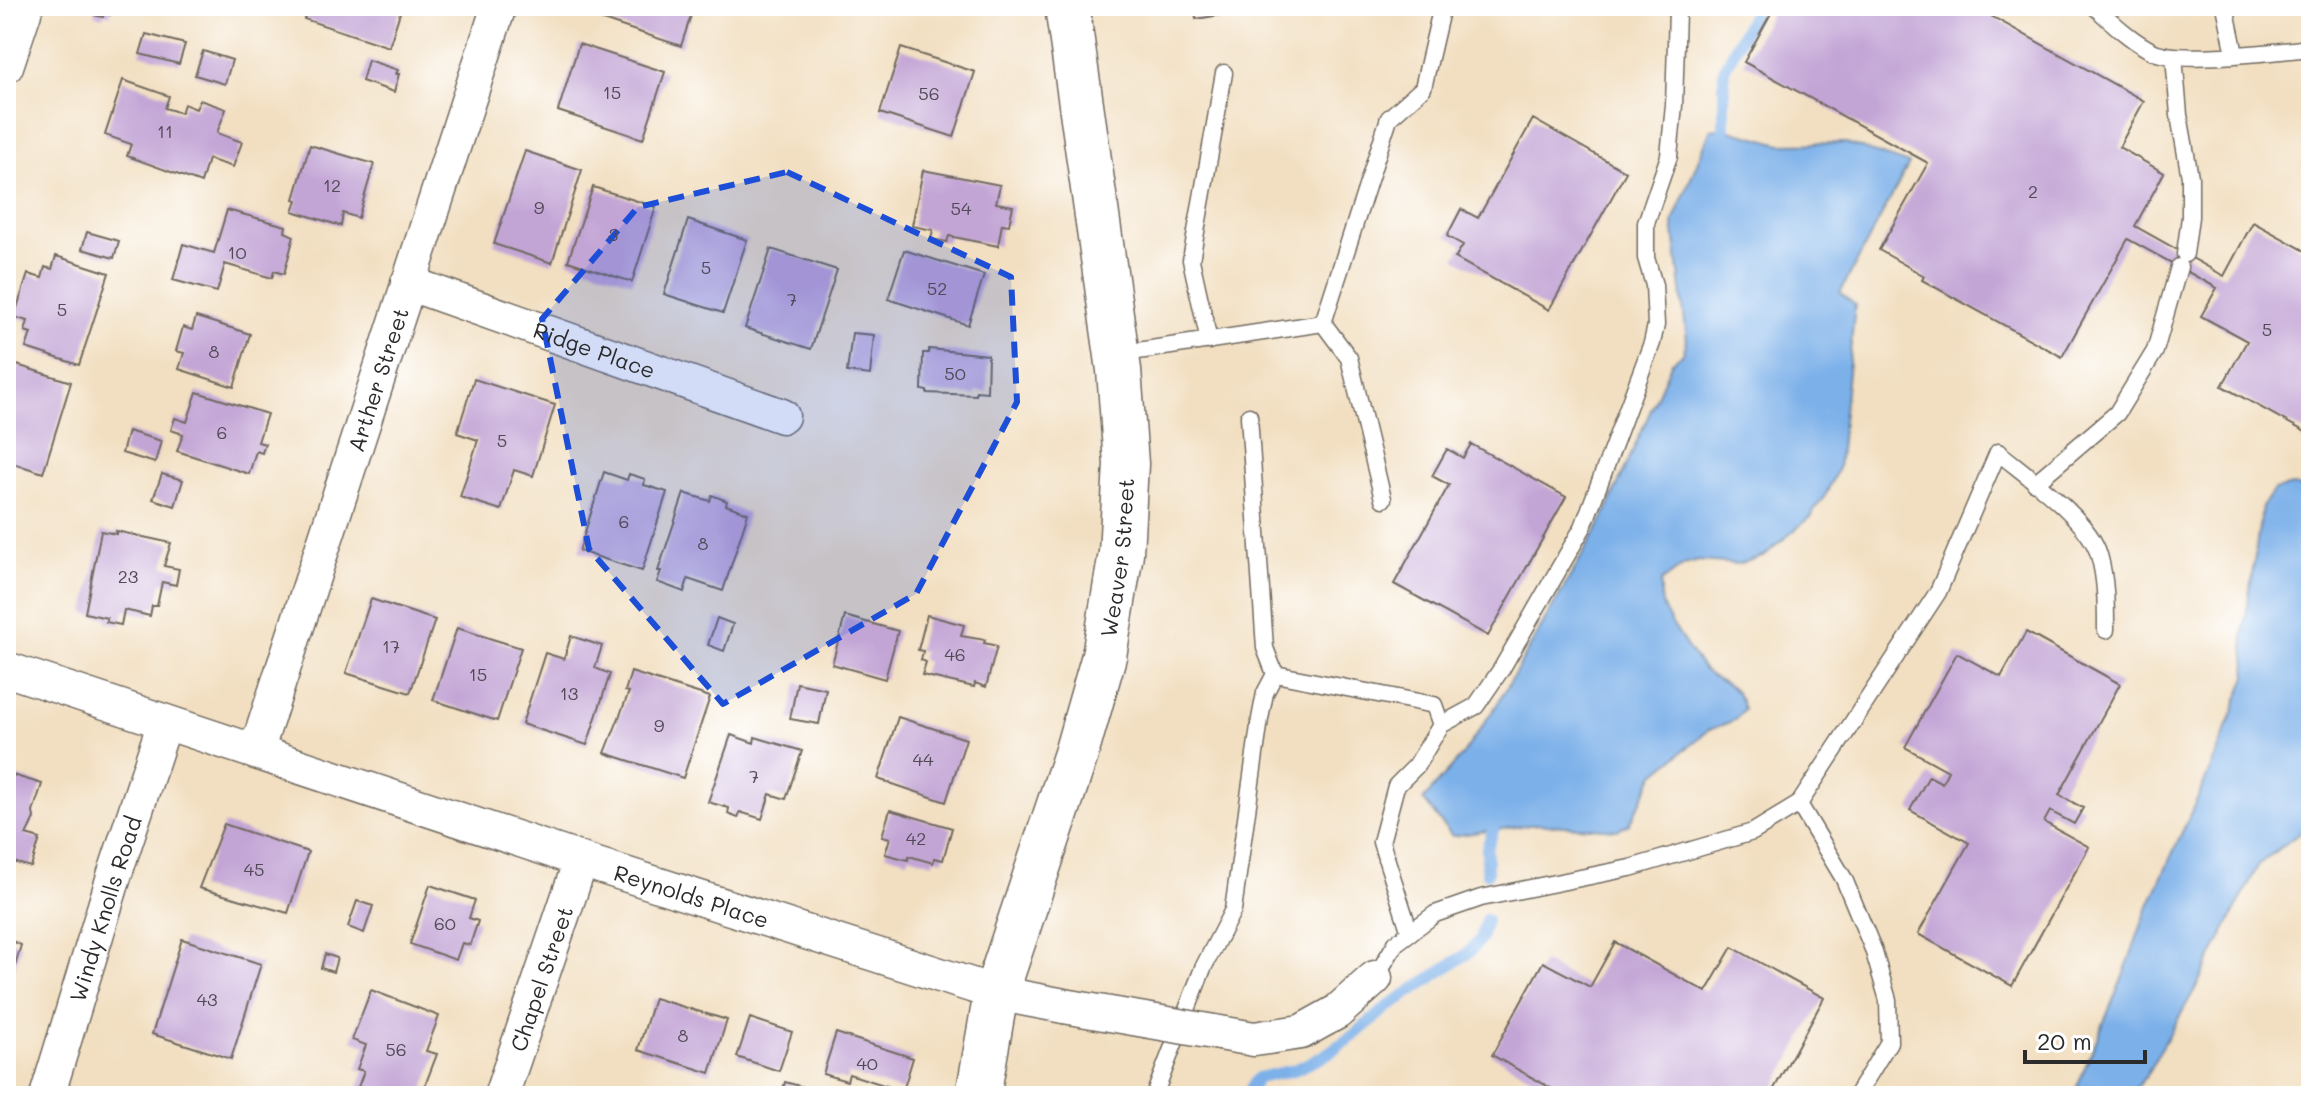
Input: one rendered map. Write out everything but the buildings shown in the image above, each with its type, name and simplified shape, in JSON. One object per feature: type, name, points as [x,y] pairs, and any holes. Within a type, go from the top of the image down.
[{"type":"street","points":[[6,66],[26,6]]},
{"type":"street","name":"Arther Street","points":[[256,752],[499,6]]},
{"type":"street","name":"Weaver Street","points":[[978,1096],[996,993],[1076,754],[1104,656],[1121,553],[1126,464],[1117,355],[1067,6]]},
{"type":"street","name":"Ridge Place","points":[[408,283],[782,416]]},
{"type":"street","name":"Reynolds Place","points":[[6,669],[581,860],[996,993],[1254,1039],[1301,1032],[1337,1012],[1375,978]]},
{"type":"street","name":"Windy Knolls Road","points":[[47,1096],[165,722]]},
{"type":"street","name":"Chapel Street","points":[[501,1096],[581,860]]},
{"type":"lane","points":[[1323,323],[1389,118],[1423,88],[1442,6]]},
{"type":"lane","points":[[1410,933],[1381,842],[1396,786],[1416,766],[1441,725],[1476,706],[1502,668],[1583,527],[1652,343],[1656,325],[1654,285],[1646,258],[1646,223],[1669,156],[1677,12],[1680,6]]},
{"type":"lane","points":[[2094,6],[2120,30],[2154,53],[2174,56],[2311,48]]},
{"type":"lane","points":[[2225,6],[2235,54]]},
{"type":"lane","points":[[2035,483],[2117,413],[2155,351],[2182,260],[2190,217],[2190,177],[2179,115],[2174,56]]},
{"type":"lane","points":[[1209,341],[1191,260],[1224,73]]},
{"type":"lane","points":[[1117,355],[1323,323]]},
{"type":"lane","points":[[1323,323],[1349,358],[1383,499]]},
{"type":"lane","points":[[1249,416],[1265,648],[1275,674],[1434,705],[1441,725]]},
{"type":"lane","points":[[1375,978],[1396,943],[1435,914],[1481,898],[1630,868],[1753,832],[1799,804],[1938,592],[1998,452],[2076,517],[2099,552],[2106,597],[2106,630]]},
{"type":"lane","points":[[1154,1096],[1203,968],[1233,910],[1260,719],[1265,693],[1275,674]]},
{"type":"lane","points":[[1799,804],[1844,879],[1873,949],[1888,1000],[1889,1042],[1856,1096]]},
{"type":"highlighted area","points":[[787,172],[1011,277],[1017,402],[916,594],[723,704],[589,549],[542,319],[638,207]]},
{"type":"water","points":[[1711,129],[1730,130],[1781,144],[1846,143],[1909,164],[1840,293],[1855,305],[1838,468],[1826,494],[1810,517],[1765,555],[1740,564],[1699,561],[1684,565],[1661,582],[1663,607],[1682,640],[1705,671],[1733,689],[1744,709],[1735,720],[1709,730],[1655,774],[1629,824],[1618,830],[1537,824],[1452,836],[1423,800],[1461,757],[1498,703],[1603,519],[1672,362],[1683,354],[1687,340],[1673,222]]},
{"type":"water","points":[[2293,486],[2311,490],[2311,824],[2259,864],[2194,991],[2145,1077],[2128,1096],[2073,1096],[2124,974],[2146,912],[2214,761],[2247,676],[2243,636],[2262,507],[2274,490]]},
{"type":"waterway","points":[[1724,147],[1724,70],[1757,6]]},
{"type":"waterway","points":[[1487,873],[1487,848],[1498,816]]},
{"type":"waterway","points":[[1247,1096],[1258,1078],[1294,1070],[1322,1057],[1389,1006],[1468,953],[1481,939],[1486,920]]}]
